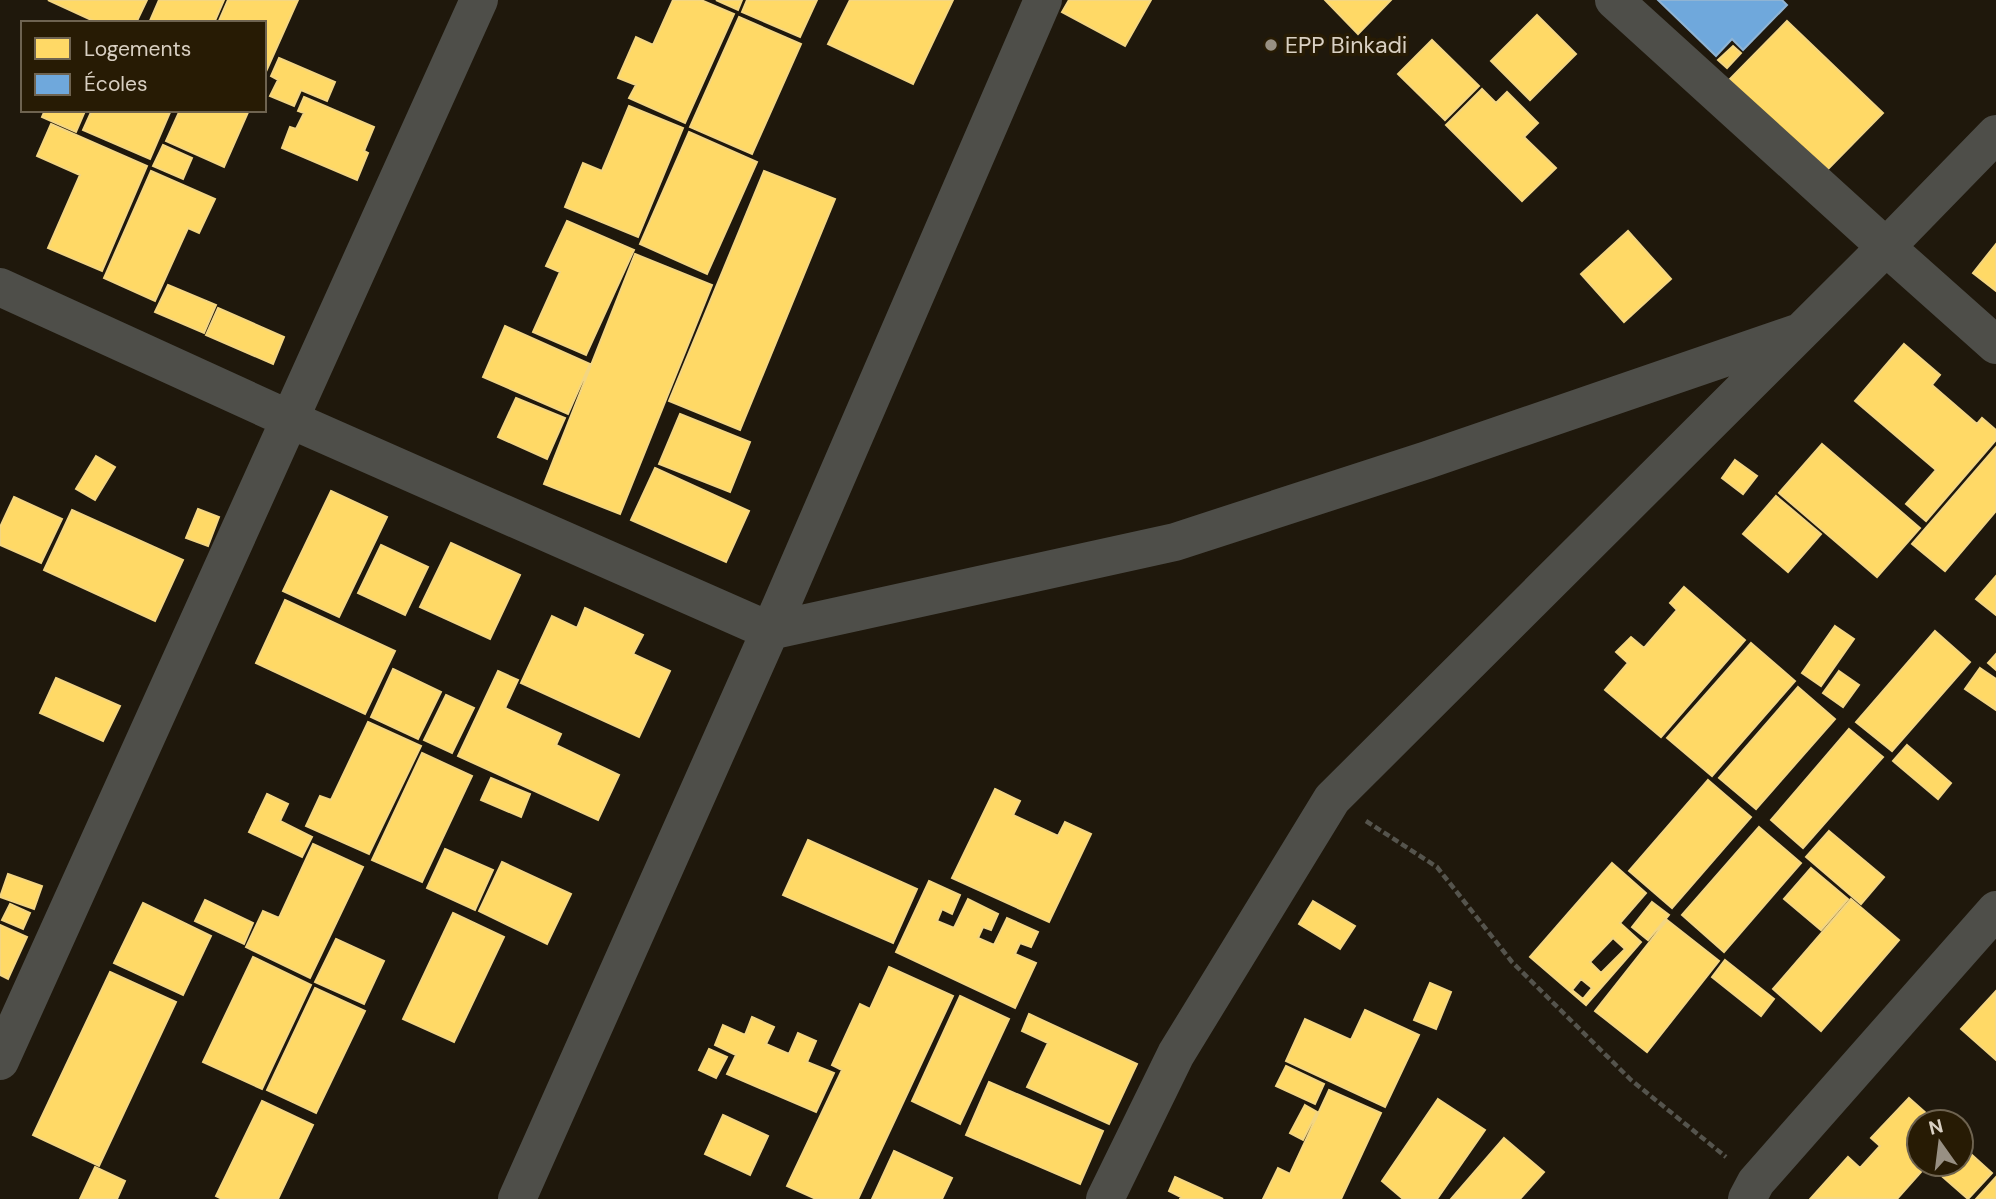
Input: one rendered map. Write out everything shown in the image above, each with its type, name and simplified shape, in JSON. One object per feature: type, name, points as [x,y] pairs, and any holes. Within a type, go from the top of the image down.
[{"type":"street","points":[[0,1061],[479,0]]},
{"type":"street","points":[[517,1199],[770,631],[1043,0]]},
{"type":"street","points":[[1614,0],[1996,345]]},
{"type":"street","points":[[1105,1199],[1176,1054],[1332,799],[1996,134]]},
{"type":"street","points":[[0,288],[770,631],[1175,542],[1427,460],[1800,332]]},
{"type":"street","points":[[1752,1190],[1996,910]]},
{"type":"path","points":[[1332,799],[1437,867],[1512,962],[1631,1080],[1752,1190]]},
{"type":"building: Logements","points":[[48,0],[147,0],[137,21],[94,21]]},
{"type":"building: Logements","points":[[159,0],[224,0],[215,21],[150,21]]},
{"type":"building: Logements","points":[[228,0],[298,0],[266,72],[266,21],[219,21]]},
{"type":"building: Logements","points":[[673,0],[701,0],[734,14],[685,123],[629,98],[636,85],[618,78],[636,37],[653,45]]},
{"type":"building: Logements","points":[[716,0],[742,0],[738,10]]},
{"type":"building: Logements","points":[[747,0],[817,0],[800,37],[742,12]]},
{"type":"building: Logements","points":[[850,0],[953,0],[913,84],[828,44]]},
{"type":"building: Logements","points":[[1069,0],[1151,0],[1125,46],[1062,12]]},
{"type":"building: Logements","points":[[1325,0],[1391,0],[1358,34]]},
{"type":"building: Logements","points":[[1537,15],[1576,54],[1530,100],[1491,61]]},
{"type":"building: Logements","points":[[739,17],[801,44],[752,154],[690,127]]},
{"type":"building: Logements","points":[[1787,21],[1883,113],[1825,172],[1729,80]]},
{"type":"building: Logements","points":[[1432,40],[1479,86],[1445,120],[1398,74]]},
{"type":"building: Logements","points":[[1733,46],[1741,53],[1727,68],[1718,60]]},
{"type":"building: Logements","points":[[279,58],[335,82],[327,101],[301,90],[294,106],[270,96],[278,80],[271,76]]},
{"type":"building: Logements","points":[[1482,89],[1496,103],[1507,92],[1538,123],[1524,137],[1556,168],[1522,201],[1446,125]]},
{"type":"building: Logements","points":[[304,97],[374,127],[364,151],[368,153],[357,180],[282,148],[290,127],[296,129],[304,113],[298,111]]},
{"type":"building: Logements","points":[[629,106],[683,128],[638,237],[565,207],[583,163],[602,171]]},
{"type":"building: Logements","points":[[44,112],[85,112],[76,132],[42,117]]},
{"type":"building: Logements","points":[[91,112],[170,112],[150,159],[83,130]]},
{"type":"building: Logements","points":[[179,112],[248,112],[224,167],[166,141]]},
{"type":"building: Logements","points":[[51,124],[147,166],[102,271],[48,248],[80,175],[37,156]]},
{"type":"building: Logements","points":[[689,132],[757,162],[707,274],[640,244]]},
{"type":"building: Logements","points":[[163,145],[192,158],[183,179],[153,166]]},
{"type":"building: Logements","points":[[151,171],[215,199],[199,233],[188,228],[155,301],[104,278]]},
{"type":"building: Logements","points":[[764,171],[835,199],[740,430],[669,401]]},
{"type":"building: Logements","points":[[567,221],[634,250],[586,355],[533,332],[560,272],[546,266]]},
{"type":"building: Logements","points":[[1628,231],[1671,279],[1624,322],[1581,274]]},
{"type":"building: Logements","points":[[1996,244],[1996,291],[1973,273]]},
{"type":"building: Logements","points":[[635,254],[712,285],[620,514],[544,484]]},
{"type":"building: Logements","points":[[168,285],[216,305],[204,333],[155,312]]},
{"type":"building: Logements","points":[[218,308],[284,337],[273,364],[206,335]]},
{"type":"building: Logements","points":[[505,326],[590,364],[568,414],[483,377]]},
{"type":"building: Logements","points":[[1904,344],[1940,375],[1932,385],[1977,424],[1982,418],[1996,430],[1996,440],[1926,521],[1906,504],[1936,470],[1855,401]]},
{"type":"building: Logements","points":[[516,398],[565,418],[547,459],[498,437]]},
{"type":"building: Logements","points":[[680,414],[750,442],[730,492],[659,464]]},
{"type":"building: Logements","points":[[1822,444],[1920,528],[1877,577],[1779,493]]},
{"type":"building: Logements","points":[[1996,447],[1996,511],[1945,571],[1912,544]]},
{"type":"building: Logements","points":[[96,456],[115,467],[95,500],[76,489]]},
{"type":"building: Logements","points":[[1735,460],[1757,476],[1743,494],[1722,478]]},
{"type":"building: Logements","points":[[655,468],[749,511],[726,562],[631,520]]},
{"type":"building: Logements","points":[[331,491],[387,517],[339,617],[283,591]]},
{"type":"building: Logements","points":[[1776,496],[1821,534],[1788,572],[1743,534]]},
{"type":"building: Logements","points":[[14,497],[62,519],[41,563],[0,545],[0,527]]},
{"type":"building: Logements","points":[[198,509],[219,517],[208,546],[186,538]]},
{"type":"building: Logements","points":[[72,510],[183,560],[155,621],[44,570]]},
{"type":"building: Logements","points":[[451,543],[520,575],[490,639],[420,607]]},
{"type":"building: Logements","points":[[381,545],[428,567],[405,615],[358,593]]},
{"type":"building: Logements","points":[[1996,576],[1996,615],[1976,599]]},
{"type":"building: Logements","points":[[1684,587],[1745,640],[1661,737],[1605,690],[1628,663],[1616,652],[1631,637],[1644,648],[1677,610],[1670,603]]},
{"type":"building: Logements","points":[[285,600],[395,651],[365,714],[256,663]]},
{"type":"building: Logements","points":[[585,608],[643,635],[633,654],[670,671],[639,737],[521,683],[552,616],[577,628]]},
{"type":"building: Logements","points":[[1835,626],[1854,639],[1821,686],[1802,673]]},
{"type":"building: Logements","points":[[1935,631],[1970,662],[1892,751],[1856,722]]},
{"type":"building: Logements","points":[[1751,643],[1795,681],[1712,776],[1667,738]]},
{"type":"building: Logements","points":[[1996,654],[1996,670],[1988,663]]},
{"type":"building: Logements","points":[[1980,668],[1996,679],[1996,710],[1965,689]]},
{"type":"building: Logements","points":[[393,669],[441,692],[418,739],[371,717]]},
{"type":"building: Logements","points":[[498,671],[518,680],[505,708],[561,734],[556,745],[619,775],[598,820],[458,756]]},
{"type":"building: Logements","points":[[1839,671],[1859,685],[1843,707],[1823,693]]},
{"type":"building: Logements","points":[[56,678],[120,706],[103,741],[40,713]]},
{"type":"building: Logements","points":[[1798,687],[1835,719],[1756,809],[1719,778]]},
{"type":"building: Logements","points":[[446,695],[474,708],[452,753],[424,740]]},
{"type":"building: Logements","points":[[368,722],[421,746],[369,854],[306,826],[320,796],[331,800]]},
{"type":"building: Logements","points":[[1849,729],[1883,757],[1803,848],[1771,820]]},
{"type":"building: Logements","points":[[1907,745],[1951,783],[1938,799],[1893,761]]},
{"type":"building: Logements","points":[[422,753],[472,776],[422,882],[372,860]]},
{"type":"building: Logements","points":[[491,778],[530,794],[521,817],[481,800]]},
{"type":"building: Logements","points":[[1708,780],[1751,817],[1672,908],[1629,871]]},
{"type":"building: Logements","points":[[995,789],[1020,801],[1013,815],[1058,836],[1065,822],[1091,834],[1049,922],[952,878]]},
{"type":"building: Logements","points":[[267,794],[288,804],[280,821],[312,837],[302,857],[249,832]]},
{"type":"building: Logements","points":[[1759,827],[1801,863],[1724,952],[1682,915]]},
{"type":"building: Logements","points":[[1829,831],[1884,877],[1861,904],[1806,857]]},
{"type":"building: Logements","points":[[808,840],[917,889],[893,943],[783,895]]},
{"type":"building: Logements","points":[[313,844],[363,867],[310,978],[246,947],[263,911],[279,918]]},
{"type":"building: Logements","points":[[445,849],[493,870],[475,910],[427,888]]},
{"type":"building: Logements","points":[[502,862],[571,894],[547,944],[479,911]]},
{"type":"building: Logements","points":[[1612,863],[1646,893],[1620,923],[1641,942],[1586,1005],[1530,957]],"holes":[[[1613,938],[1625,949],[1601,973],[1590,962]],[[1581,979],[1592,988],[1583,999],[1572,990]]]},
{"type":"building: Logements","points":[[1811,868],[1848,899],[1821,930],[1784,899]]},
{"type":"building: Logements","points":[[8,874],[42,886],[34,909],[0,897]]},
{"type":"building: Logements","points":[[929,881],[960,895],[952,914],[942,909],[937,921],[954,928],[968,899],[998,914],[991,930],[983,927],[978,938],[994,945],[1007,918],[1038,932],[1031,947],[1020,943],[1015,954],[1036,963],[1015,1008],[896,952]]},
{"type":"building: Logements","points":[[1851,899],[1899,940],[1821,1031],[1773,989]]},
{"type":"building: Logements","points":[[205,900],[253,923],[244,944],[195,921]]},
{"type":"building: Logements","points":[[1313,901],[1355,926],[1340,949],[1299,924]]},
{"type":"building: Logements","points":[[1652,902],[1669,915],[1648,940],[1632,927]]},
{"type":"building: Logements","points":[[143,903],[211,936],[183,995],[114,963]]},
{"type":"building: Logements","points":[[10,904],[30,913],[23,929],[2,920]]},
{"type":"building: Logements","points":[[453,913],[504,937],[454,1042],[403,1019]]},
{"type":"building: Logements","points":[[1667,920],[1719,961],[1647,1052],[1595,1011]]},
{"type":"building: Logements","points":[[0,925],[27,937],[8,979],[0,975]]},
{"type":"building: Logements","points":[[336,939],[384,961],[364,1004],[315,982]]},
{"type":"building: Logements","points":[[253,957],[311,985],[262,1089],[203,1062]]},
{"type":"building: Logements","points":[[1725,960],[1774,999],[1761,1016],[1712,977]]},
{"type":"building: Logements","points":[[889,967],[953,996],[858,1199],[816,1199],[787,1186],[842,1070],[832,1065],[860,1004],[870,1009]]},
{"type":"building: Logements","points":[[110,972],[176,1002],[99,1166],[33,1135]]},
{"type":"building: Logements","points":[[1430,983],[1451,992],[1436,1029],[1414,1020]]},
{"type":"building: Logements","points":[[315,988],[365,1011],[316,1113],[267,1090]]},
{"type":"building: Logements","points":[[1996,991],[1996,1060],[1961,1029]]},
{"type":"building: Logements","points":[[960,996],[1009,1019],[960,1124],[912,1101]]},
{"type":"building: Logements","points":[[1365,1010],[1419,1035],[1385,1107],[1286,1061],[1305,1019],[1351,1040]]},
{"type":"building: Logements","points":[[1029,1014],[1137,1064],[1109,1124],[1027,1087],[1048,1043],[1022,1031]]},
{"type":"building: Logements","points":[[752,1017],[774,1027],[766,1044],[789,1054],[798,1033],[816,1041],[807,1062],[834,1073],[816,1112],[727,1074],[736,1055],[715,1045],[723,1025],[745,1035]]},
{"type":"building: Logements","points":[[709,1049],[727,1057],[716,1078],[699,1070]]},
{"type":"building: Logements","points":[[1286,1066],[1324,1084],[1315,1104],[1276,1086]]},
{"type":"building: Logements","points":[[989,1082],[1103,1131],[1080,1184],[966,1135]]},
{"type":"building: Logements","points":[[1329,1090],[1381,1113],[1341,1199],[1263,1199],[1278,1168],[1290,1174]]},
{"type":"building: Logements","points":[[1909,1098],[1920,1108],[1905,1108],[1905,1178],[1916,1178],[1897,1199],[1811,1198],[1848,1157],[1860,1168],[1880,1146],[1871,1138]]},
{"type":"building: Logements","points":[[1438,1099],[1485,1130],[1437,1199],[1403,1199],[1382,1181]]},
{"type":"building: Logements","points":[[262,1101],[313,1125],[278,1199],[222,1199],[216,1196]]},
{"type":"building: Logements","points":[[1305,1105],[1317,1112],[1303,1140],[1290,1133]]},
{"type":"building: Logements","points":[[723,1115],[768,1136],[750,1175],[705,1154]]},
{"type":"building: Logements","points":[[1504,1138],[1544,1172],[1520,1199],[1451,1199]]},
{"type":"building: Logements","points":[[894,1151],[952,1178],[942,1199],[872,1199]]},
{"type":"building: Logements","points":[[1975,1158],[1992,1173],[1968,1199],[1944,1178],[1975,1178]]},
{"type":"building: Logements","points":[[95,1167],[125,1181],[117,1199],[80,1199]]},
{"type":"building: Logements","points":[[1175,1177],[1223,1199],[1180,1199],[1181,1197],[1169,1191]]},
{"type":"building: Logements","points":[[1996,1177],[1996,1199],[1976,1199]]},
{"type":"building: Écoles","points":[[1658,0],[1782,0],[1787,5],[1743,50],[1732,39],[1716,56]]},
{"type":"place","name":"EPP Binkadi","points":[[1271,45]]}]
